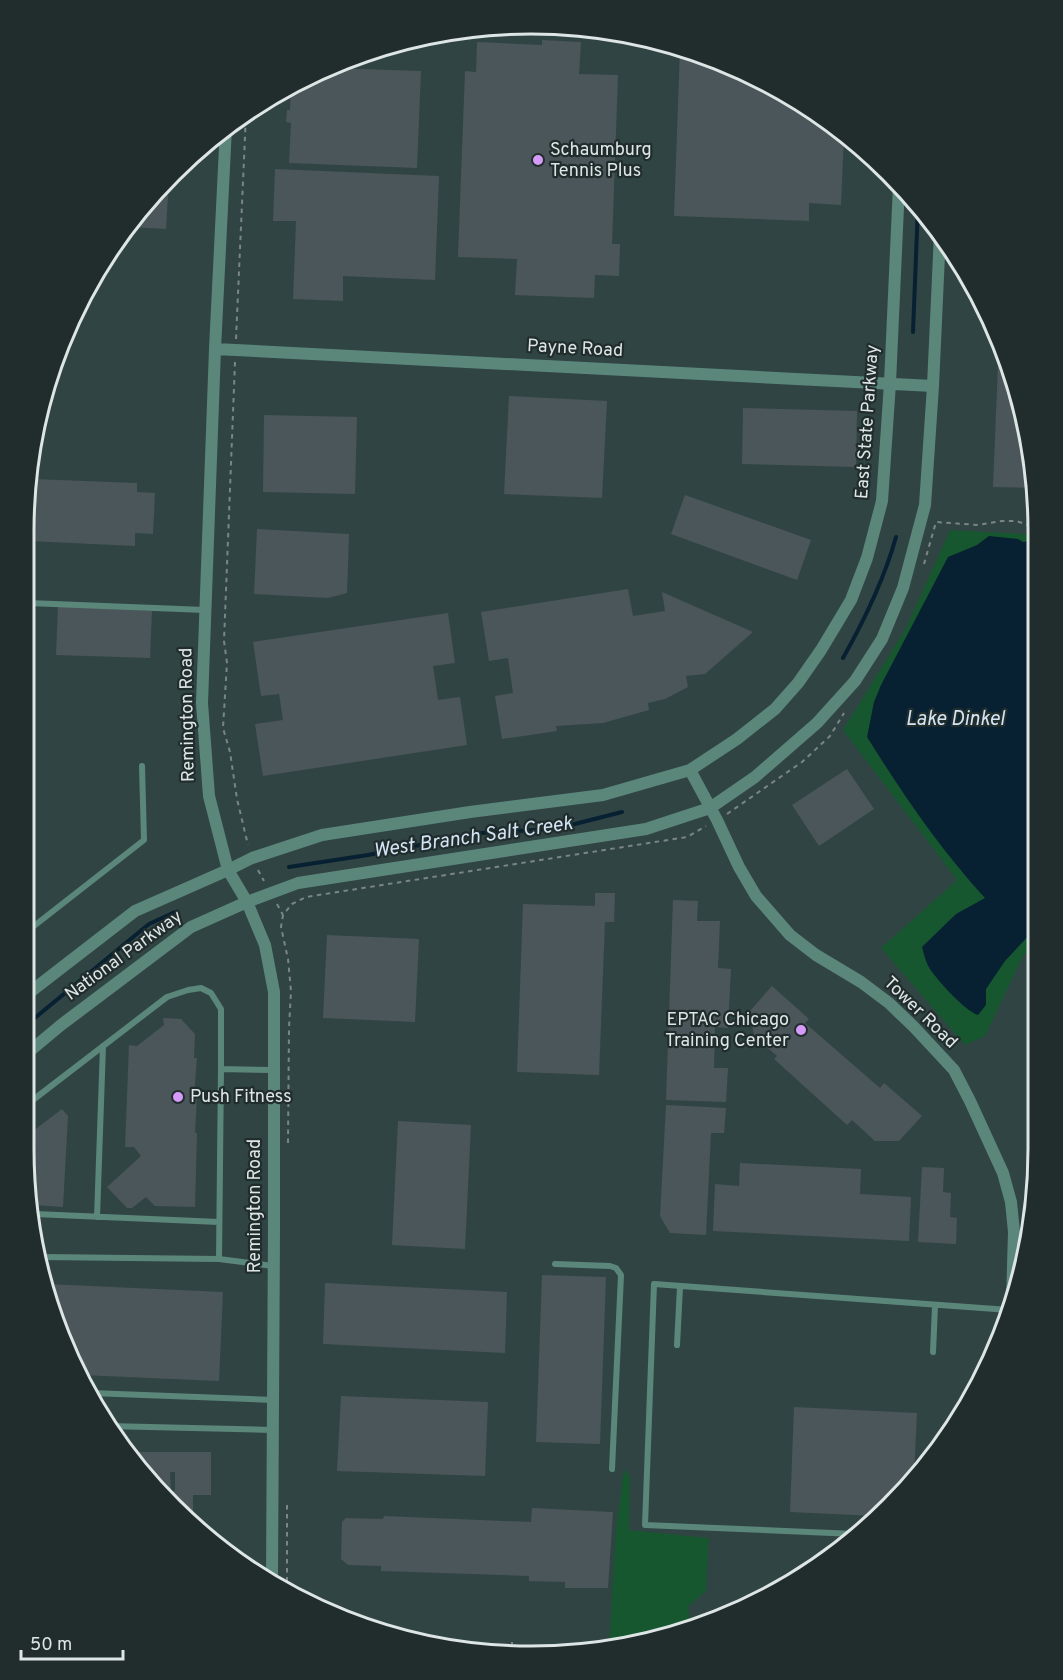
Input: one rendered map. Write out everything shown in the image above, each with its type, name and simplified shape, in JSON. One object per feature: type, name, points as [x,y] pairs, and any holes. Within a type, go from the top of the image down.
[{"type":"street","name":"Remington Road","points":[[225,140],[202,703],[209,796],[228,870],[247,902],[265,945],[274,992],[272,1572]]},
{"type":"street","name":"East State Parkway","points":[[690,770],[737,740],[775,709],[798,683],[851,600],[867,558],[882,501],[898,197]]},
{"type":"street","points":[[710,808],[755,777],[817,723],[855,681],[882,639],[903,588],[925,505],[939,247]]},
{"type":"street","name":"Payne Road","points":[[215,348],[933,386]]},
{"type":"street","name":"National Parkway","points":[[34,989],[135,911],[252,858],[322,835],[470,812],[603,795],[690,770]]},
{"type":"street","name":"Tower Road","points":[[690,770],[756,896],[790,935],[816,956],[861,982],[889,1003],[954,1071],[1003,1173],[1011,1202],[1014,1232],[1012,1277]]},
{"type":"street","name":"National Parkway","points":[[34,1048],[191,927],[247,902],[298,883],[646,829],[710,808]]},
{"type":"lane","points":[[34,603],[205,610]]},
{"type":"lane","points":[[34,926],[144,840],[142,766]]},
{"type":"lane","points":[[34,1099],[167,997],[201,988],[211,993],[221,1009],[219,1258]]},
{"type":"lane","points":[[97,1217],[104,1046]]},
{"type":"lane","points":[[221,1069],[273,1070]]},
{"type":"lane","points":[[39,1214],[219,1222]]},
{"type":"lane","points":[[47,1257],[219,1258],[273,1266]]},
{"type":"lane","points":[[555,1264],[610,1266],[616,1268],[621,1275],[612,1469]]},
{"type":"lane","points":[[845,1534],[645,1525],[654,1284],[1001,1310]]},
{"type":"lane","points":[[676,1345],[680,1287]]},
{"type":"lane","points":[[933,1352],[935,1306]]},
{"type":"lane","points":[[99,1393],[273,1400]]},
{"type":"lane","points":[[119,1426],[272,1430]]},
{"type":"path","points":[[246,125],[224,636],[227,663],[224,728],[237,799],[252,858],[283,915]]},
{"type":"shaded area","points":[[532,34],[596,39],[660,51],[722,72],[751,86],[808,118],[834,137],[883,180],[905,204],[945,255],[962,283],[991,341],[1012,403],[1024,467],[1027,499],[1028,1148],[1024,1213],[1012,1277],[991,1339],[962,1397],[926,1451],[883,1500],[834,1543],[808,1562],[751,1594],[691,1619],[628,1636],[532,1646],[467,1641],[403,1629],[341,1608],[255,1562],[229,1543],[180,1500],[137,1451],[101,1397],[72,1339],[51,1277],[39,1213],[34,1148],[34,532],[39,467],[51,403],[72,341],[101,283],[137,229],[180,180],[204,158],[255,118],[283,101],[341,72],[372,61],[403,51],[467,39]]},
{"type":"green space","name":"Lake Dinkel","points":[[950,530],[1028,534],[1028,953],[1024,954],[985,1036],[965,1045],[881,948],[957,880],[843,730],[906,628]]},
{"type":"green space","points":[[624,1469],[630,1477],[629,1530],[709,1538],[706,1591],[688,1607],[691,1619],[660,1629],[609,1639],[616,1530]]},
{"type":"water","name":"Lake Dinkel","points":[[989,536],[1028,541],[1028,936],[1005,961],[986,989],[986,1005],[978,1015],[959,1002],[939,981],[929,967],[922,947],[956,914],[985,898],[922,820],[867,737],[874,702],[881,685],[948,557],[977,545]]},
{"type":"building","name":"Schaumburg Tennis Plus","points":[[542,40],[581,42],[579,74],[618,75],[612,244],[620,244],[619,276],[595,275],[594,298],[515,295],[517,259],[458,257],[465,71],[476,72],[477,42],[542,45]]},
{"type":"building","points":[[680,57],[722,72],[780,101],[808,118],[844,145],[841,205],[809,203],[809,221],[674,216]]},
{"type":"building","points":[[350,69],[421,71],[417,168],[289,163],[291,123],[286,122],[287,110],[290,110],[291,97]]},
{"type":"building","points":[[275,169],[439,176],[435,280],[343,276],[343,301],[293,299],[296,221],[273,221]]},
{"type":"building","points":[[168,193],[166,229],[138,227]]},
{"type":"building","points":[[998,361],[1012,403],[1026,488],[993,487]]},
{"type":"building","points":[[509,396],[607,401],[602,498],[504,494]]},
{"type":"building","points":[[743,408],[857,411],[856,467],[742,464]]},
{"type":"building","points":[[264,415],[357,417],[355,494],[263,492]]},
{"type":"building","points":[[38,479],[137,483],[137,492],[155,493],[153,534],[135,533],[135,546],[34,541]]},
{"type":"building","points":[[685,495],[811,540],[797,580],[671,534]]},
{"type":"building","points":[[257,529],[349,534],[347,593],[328,598],[254,594]]},
{"type":"building","points":[[628,589],[633,616],[665,611],[662,592],[753,632],[705,674],[686,676],[688,687],[665,699],[648,703],[649,710],[603,723],[556,726],[557,731],[502,739],[495,696],[513,693],[508,658],[489,661],[481,612]]},
{"type":"building","points":[[58,606],[152,611],[150,658],[56,655]]},
{"type":"building","points":[[448,613],[455,663],[433,666],[438,700],[460,697],[467,745],[263,776],[255,724],[283,720],[279,694],[261,696],[253,642]]},
{"type":"building","points":[[847,769],[874,809],[819,846],[792,805]]},
{"type":"building","points":[[595,893],[615,893],[614,922],[605,922],[599,1075],[517,1072],[523,904],[595,906]]},
{"type":"building","points":[[673,900],[698,901],[697,921],[720,921],[718,968],[731,969],[728,1028],[715,1027],[714,1068],[728,1068],[726,1102],[666,1100]]},
{"type":"building","points":[[327,935],[419,939],[415,1022],[323,1018]]},
{"type":"building","points":[[772,986],[809,1019],[805,1023],[880,1088],[884,1083],[922,1116],[899,1141],[875,1141],[852,1120],[847,1125],[774,1059],[777,1056],[754,1036],[750,1011]]},
{"type":"building","points":[[163,1018],[181,1019],[195,1034],[194,1058],[197,1058],[194,1095],[197,1095],[195,1133],[197,1133],[195,1207],[155,1206],[146,1197],[132,1208],[127,1208],[107,1187],[141,1156],[134,1147],[125,1147],[129,1045],[137,1046],[164,1025]]},
{"type":"building","points":[[666,1105],[726,1108],[724,1133],[711,1133],[706,1235],[670,1233],[660,1216]]},
{"type":"building","points":[[62,1109],[68,1116],[63,1207],[38,1205],[34,1130]]},
{"type":"building","points":[[398,1121],[471,1125],[465,1249],[392,1245]]},
{"type":"building","points":[[740,1163],[861,1169],[860,1194],[911,1197],[909,1241],[713,1231],[715,1184],[739,1186]]},
{"type":"building","points":[[922,1167],[944,1168],[943,1192],[951,1193],[950,1217],[957,1218],[956,1244],[918,1242]]},
{"type":"building","points":[[542,1275],[606,1277],[600,1444],[536,1442]]},
{"type":"building","points":[[325,1283],[507,1292],[505,1353],[323,1344]]},
{"type":"building","points":[[53,1284],[223,1292],[219,1381],[90,1375],[72,1339]]},
{"type":"building","points":[[341,1396],[488,1402],[485,1476],[337,1471]]},
{"type":"building","points":[[794,1407],[917,1413],[914,1465],[866,1516],[790,1512]]},
{"type":"building","points":[[138,1452],[211,1452],[211,1495],[193,1495],[193,1512],[172,1491],[175,1491],[175,1472],[170,1472],[171,1490]]},
{"type":"building","points":[[532,1508],[613,1512],[608,1588],[565,1588],[565,1582],[529,1581],[529,1576],[381,1571],[381,1566],[348,1565],[341,1559],[342,1522],[346,1518],[383,1519],[384,1516],[531,1522]]},
{"type":"waterway","points":[[913,332],[917,219]]},
{"type":"waterway","points":[[843,658],[873,599],[896,537]]},
{"type":"waterway","name":"West Branch Salt Creek","points":[[289,867],[368,855],[482,833],[555,829],[622,812]]},
{"type":"waterway","name":"West Branch Salt Creek","points":[[34,1019],[149,924],[175,912]]},
{"type":"place","name":"Schaumburg Tennis Plus","points":[[538,160]]},
{"type":"place","name":"EPTAC Chicago Training Center","points":[[801,1030]]},
{"type":"place","name":"Push Fitness","points":[[178,1097]]}]
